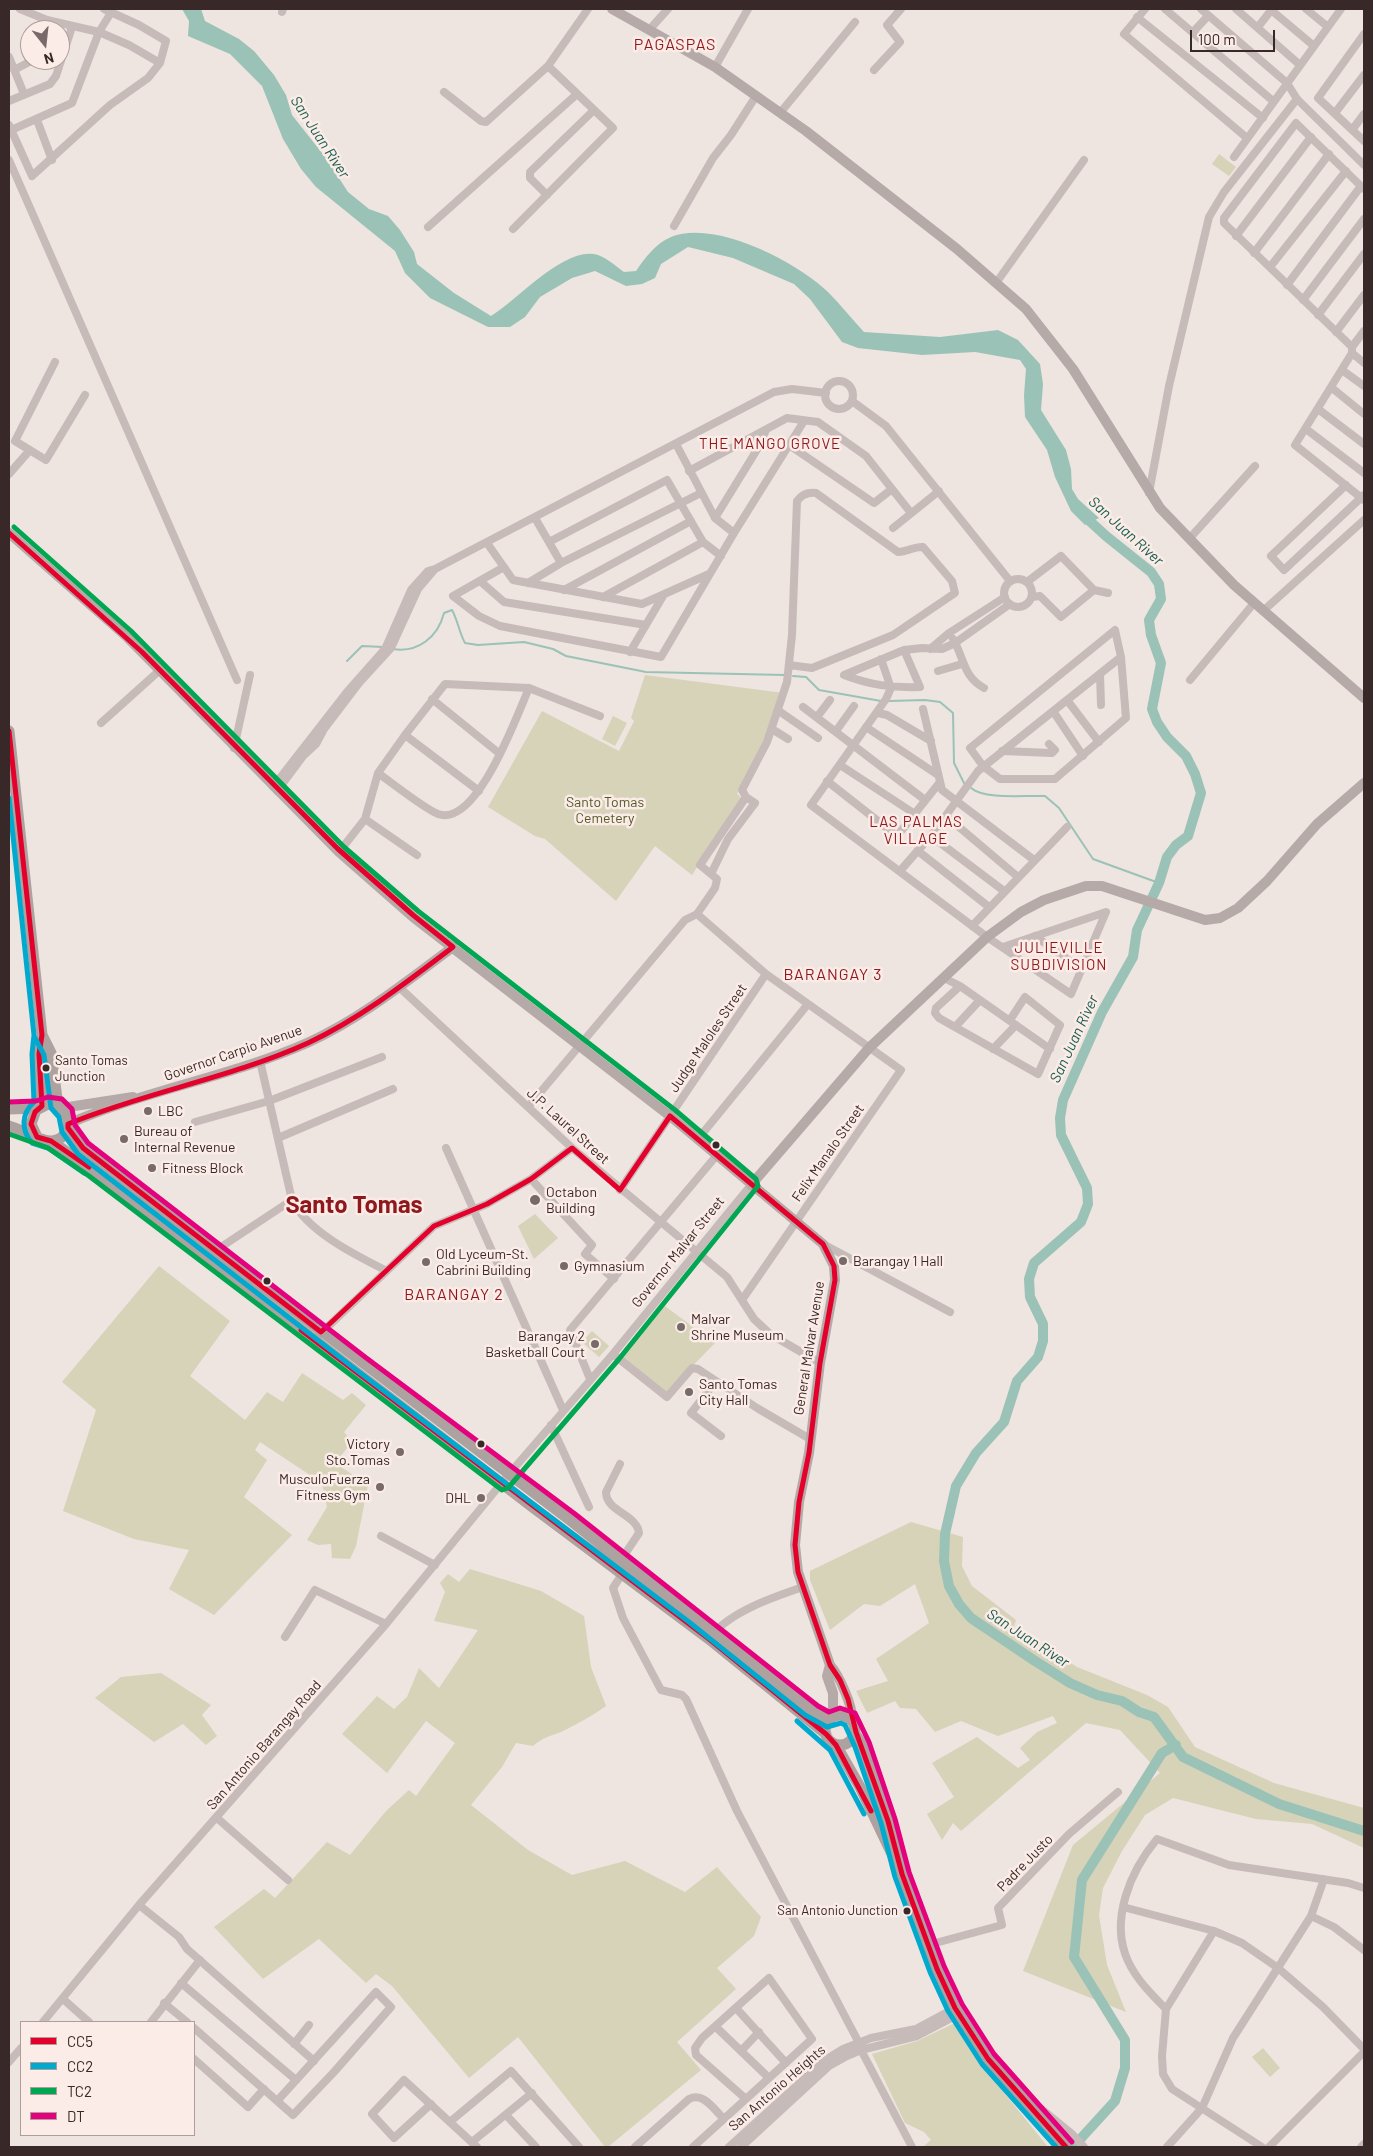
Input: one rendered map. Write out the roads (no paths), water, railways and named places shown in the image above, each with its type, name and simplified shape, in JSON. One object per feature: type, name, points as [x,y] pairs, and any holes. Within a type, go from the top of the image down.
[{"type":"highway","points":[[9,731],[42,1035],[39,1054],[40,1107],[31,1121],[32,1130],[38,1137]]},
{"type":"highway","points":[[42,1035],[51,1053],[60,1107],[67,1116],[68,1126],[83,1148],[215,1251],[318,1336]]},
{"type":"highway","points":[[9,1110],[60,1107]]},
{"type":"highway","points":[[9,1126],[51,1141],[93,1170],[318,1336],[505,1478],[621,1560],[712,1635],[826,1734],[830,1741],[836,1745],[860,1787],[902,1874]]},
{"type":"highway","points":[[51,1141],[62,1137],[68,1126]]},
{"type":"highway","points":[[505,1478],[622,1574],[712,1635],[810,1709],[831,1718],[842,1715],[852,1720],[855,1734],[862,1744],[888,1821],[902,1874],[928,1945],[957,2011],[972,2037],[1009,2083],[1066,2146]]},
{"type":"highway","points":[[826,1734],[825,1728],[831,1718]]},
{"type":"highway","points":[[836,1745],[848,1743],[855,1734]]},
{"type":"main road","points":[[612,9],[715,67],[780,113],[874,182],[1026,309],[1073,369],[1149,493],[1189,539],[1254,603],[1364,698]]},
{"type":"main road","name":"General Malvar Avenue","points":[[9,533],[126,636],[275,789],[340,852],[414,917],[670,1116],[823,1244],[834,1266],[835,1280],[820,1363],[799,1502],[795,1545],[802,1587],[830,1665],[837,1673],[851,1709],[852,1720]]},
{"type":"main road","points":[[9,540],[22,544]]},
{"type":"main road","name":"Governor Malvar Street","points":[[751,1185],[869,1048],[987,937],[1021,912],[1044,900],[1086,886],[1102,886],[1205,920],[1220,918],[1238,908],[1267,880],[1317,824],[1364,783]]},
{"type":"main road","name":"Governor Carpio Avenue","points":[[68,1126],[144,1097],[260,1062],[308,1043],[369,1009],[453,947]]},
{"type":"main road","name":"Governor Carpio Avenue","points":[[60,1107],[127,1097],[144,1097]]},
{"type":"main road","name":"General Malvar Avenue","points":[[830,1665],[827,1676],[833,1696],[831,1718]]},
{"type":"street","points":[[20,9],[48,20]]},
{"type":"street","points":[[444,92],[481,121],[486,122],[548,66],[588,9]]},
{"type":"street","points":[[649,30],[668,9]]},
{"type":"street","points":[[715,67],[748,9]]},
{"type":"street","points":[[874,70],[900,42],[886,26],[901,9]]},
{"type":"street","points":[[1144,9],[1124,34],[1247,138]]},
{"type":"street","points":[[1165,9],[1273,101]]},
{"type":"street","points":[[1201,9],[1287,83],[1297,99],[1364,165]]},
{"type":"street","points":[[1236,9],[1300,65]]},
{"type":"street","points":[[1258,27],[1271,9],[1314,46]]},
{"type":"street","points":[[1306,9],[1328,27]]},
{"type":"street","points":[[1234,157],[1341,9]]},
{"type":"street","points":[[108,10],[166,41],[160,63],[148,78],[110,106],[32,176],[9,129],[37,120],[72,103],[99,32],[108,10]]},
{"type":"street","points":[[1193,32],[1208,16]]},
{"type":"street","points":[[1138,17],[1263,118]]},
{"type":"street","points":[[780,113],[855,22]]},
{"type":"street","points":[[9,101],[50,84],[56,76],[72,27],[99,32],[129,45],[160,63]]},
{"type":"street","points":[[1307,109],[1318,98],[1364,34]]},
{"type":"street","points":[[9,57],[24,94]]},
{"type":"street","points":[[513,229],[613,128],[548,66]]},
{"type":"street","points":[[14,70],[20,67]]},
{"type":"street","points":[[1335,113],[1364,75]]},
{"type":"street","points":[[428,227],[577,94]]},
{"type":"street","points":[[674,226],[713,158],[731,135],[756,96]]},
{"type":"street","points":[[1318,98],[1364,142]]},
{"type":"street","points":[[1149,493],[1169,386],[1209,217],[1224,192],[1297,99]]},
{"type":"street","points":[[547,195],[530,178],[530,172],[594,110]]},
{"type":"street","points":[[1352,130],[1364,114]]},
{"type":"street","points":[[37,120],[52,160]]},
{"type":"street","points":[[1287,286],[1363,187],[1296,123],[1224,218],[1224,222],[1236,236],[1270,267],[1287,286],[1336,332],[1364,362]]},
{"type":"street","points":[[1236,236],[1311,137]]},
{"type":"street","points":[[1254,253],[1329,154]]},
{"type":"street","points":[[9,160],[237,680]]},
{"type":"street","points":[[996,283],[1084,160]]},
{"type":"street","points":[[1270,267],[1346,171]]},
{"type":"street","points":[[1303,300],[1364,219]]},
{"type":"street","points":[[1318,315],[1364,254]]},
{"type":"street","points":[[1336,332],[1364,295]]},
{"type":"street","points":[[1346,485],[1271,556],[1284,570],[1363,498],[1295,445],[1332,388],[1364,331]]},
{"type":"street","points":[[55,362],[15,441],[46,460],[85,395]]},
{"type":"street","points":[[1342,370],[1364,386]]},
{"type":"street","points":[[841,382],[850,387],[852,401],[848,406],[838,409],[828,403],[826,393],[831,384],[841,382]]},
{"type":"street","points":[[1332,388],[1364,414]]},
{"type":"street","points":[[275,789],[303,756],[316,744],[359,683],[391,648],[418,589],[435,569],[774,392],[792,389],[826,393]]},
{"type":"street","points":[[852,401],[886,426],[940,491],[1010,581]]},
{"type":"street","points":[[1318,409],[1364,444]]},
{"type":"street","points":[[689,471],[788,418],[818,422],[866,456],[912,513]]},
{"type":"street","points":[[504,567],[453,596],[479,616],[500,626],[661,657],[709,574],[804,421]]},
{"type":"street","points":[[1306,429],[1364,473]]},
{"type":"street","points":[[715,518],[758,448],[766,430]]},
{"type":"street","points":[[676,444],[715,518],[734,533]]},
{"type":"street","points":[[789,445],[874,503],[892,489]]},
{"type":"street","points":[[9,474],[30,450]]},
{"type":"street","points":[[1189,539],[1255,466]]},
{"type":"street","points":[[550,542],[667,480],[703,542],[721,556]]},
{"type":"street","points":[[892,528],[940,491]]},
{"type":"street","points":[[711,874],[728,839],[755,804],[746,797],[742,790],[772,729],[787,682],[797,501],[800,496],[809,492],[816,493],[898,552],[906,552],[916,546],[923,547],[952,581],[955,593],[895,633],[812,668],[789,665]]},
{"type":"street","points":[[528,583],[562,563],[701,493]]},
{"type":"street","points":[[535,518],[562,563]]},
{"type":"street","points":[[1264,611],[1364,520]]},
{"type":"street","points":[[564,590],[690,521]]},
{"type":"street","points":[[603,597],[703,542]]},
{"type":"street","points":[[487,543],[512,580],[642,604],[664,596],[709,574]]},
{"type":"street","points":[[1027,582],[1061,556],[1094,590],[1108,593]]},
{"type":"street","points":[[1020,578],[1027,582],[1032,589],[1032,597],[1026,604],[1021,606],[1010,604],[1005,597],[1004,590],[1010,581],[1020,578]]},
{"type":"street","points":[[480,581],[504,602],[646,626]]},
{"type":"street","points":[[1032,597],[1040,596],[1061,616],[1094,590]]},
{"type":"street","points":[[630,652],[664,596]]},
{"type":"street","points":[[930,649],[949,633],[1005,597]]},
{"type":"street","points":[[649,601],[655,610]]},
{"type":"street","points":[[1190,680],[1254,603]]},
{"type":"street","points":[[904,650],[920,687],[891,688],[844,675],[904,650],[942,650],[956,643],[1010,604]]},
{"type":"street","points":[[1115,630],[1121,656],[1126,718],[1099,742],[1055,779],[1000,779],[983,766],[970,748],[1115,630]]},
{"type":"street","points":[[949,633],[956,643],[962,664],[971,679],[984,688]]},
{"type":"street","points":[[900,871],[931,836],[983,766],[1121,656]]},
{"type":"street","points":[[881,659],[891,688],[885,702],[852,745],[811,805],[987,937],[1003,948],[1071,994],[1106,912],[1003,948]]},
{"type":"street","points":[[938,671],[962,664]]},
{"type":"street","points":[[101,723],[160,670]]},
{"type":"street","points":[[1100,674],[1101,705]]},
{"type":"street","points":[[234,748],[250,675]]},
{"type":"street","points":[[340,852],[365,819],[378,773],[445,684],[529,688],[600,716]]},
{"type":"street","points":[[378,773],[439,814],[455,815],[470,804],[479,791],[500,754],[529,688]]},
{"type":"street","points":[[432,699],[500,754]]},
{"type":"street","points":[[817,718],[830,700]]},
{"type":"street","points":[[1066,700],[1099,742]]},
{"type":"street","points":[[836,731],[854,706]]},
{"type":"street","points":[[803,707],[925,800]]},
{"type":"street","points":[[923,709],[942,790],[1034,860]]},
{"type":"street","points":[[779,711],[818,738]]},
{"type":"street","points":[[1053,711],[1083,756]]},
{"type":"street","points":[[878,713],[887,715],[931,741]]},
{"type":"street","points":[[866,727],[939,779]]},
{"type":"street","points":[[772,729],[788,739]]},
{"type":"street","points":[[405,735],[479,791]]},
{"type":"street","points":[[1002,751],[1052,753],[1055,750],[1049,744]]},
{"type":"street","points":[[840,764],[915,814]]},
{"type":"street","points":[[827,781],[897,836],[939,779]]},
{"type":"street","points":[[528,1108],[685,920],[697,914],[715,888],[717,879],[700,866],[746,797]]},
{"type":"street","points":[[946,816],[1018,877]]},
{"type":"street","points":[[365,819],[417,855]]},
{"type":"street","points":[[972,926],[1067,828]]},
{"type":"street","points":[[931,836],[1004,891]]},
{"type":"street","points":[[918,851],[989,907]]},
{"type":"street","points":[[697,914],[766,974],[869,1048]]},
{"type":"street","points":[[1035,936],[1081,969]]},
{"type":"street","name":"Judge Maloles Street","points":[[620,1190],[766,974]]},
{"type":"street","points":[[944,978],[960,986],[1050,1049]]},
{"type":"street","points":[[960,986],[936,1008],[935,1013],[938,1018],[955,1027],[993,1049],[1038,1074],[1060,1025],[1024,997],[1013,1022],[993,1049]]},
{"type":"street","name":"J.P. Laurel Street","points":[[399,988],[528,1108],[620,1190],[695,1252],[727,1277],[748,1290]]},
{"type":"street","points":[[955,1027],[980,1000]]},
{"type":"street","points":[[698,1139],[808,1004]]},
{"type":"street","name":"Felix Manalo Street","points":[[742,1300],[901,1070],[869,1048]]},
{"type":"street","points":[[195,1122],[269,1101],[382,1057]]},
{"type":"street","points":[[260,1062],[292,1200],[297,1210],[333,1242],[385,1270]]},
{"type":"street","points":[[278,1138],[394,1089]]},
{"type":"street","points":[[446,1148],[563,1410]]},
{"type":"street","points":[[318,1336],[385,1270],[434,1226],[475,1211],[531,1179],[572,1148]]},
{"type":"street","points":[[590,1379],[570,1330],[717,1155]]},
{"type":"street","points":[[531,1179],[592,1245],[585,1254],[614,1279]]},
{"type":"street","name":"Governor Malvar Street","points":[[505,1478],[613,1354],[751,1185]]},
{"type":"street","points":[[215,1251],[292,1200]]},
{"type":"street","points":[[823,1244],[950,1312]]},
{"type":"street","name":"J.P. Laurel Street","points":[[727,1277],[754,1318],[770,1334],[820,1363]]},
{"type":"street","points":[[613,1354],[666,1397],[692,1368],[698,1369],[757,1408],[810,1439]]},
{"type":"street","points":[[716,1381],[691,1413],[721,1436]]},
{"type":"street","points":[[551,1425],[589,1508]]},
{"type":"street","points":[[620,1464],[606,1492],[606,1496],[612,1506],[636,1526],[638,1533],[621,1560]]},
{"type":"street","name":"San Antonio Barangay Road","points":[[44,2021],[139,1905],[386,1624],[505,1478]]},
{"type":"street","points":[[381,1536],[435,1565]]},
{"type":"street","points":[[622,1574],[613,1588],[623,1618],[661,1690],[682,1695],[686,1699],[737,1811],[912,2147]]},
{"type":"street","points":[[712,1635],[766,1600],[802,1587]]},
{"type":"street","points":[[285,1637],[315,1590],[386,1624]]},
{"type":"street","name":"Padre Justo","points":[[928,1945],[1002,1925],[998,1908],[1070,1834],[1118,1792]]},
{"type":"street","points":[[217,1818],[288,1880]]},
{"type":"street","points":[[1166,2009],[1150,1994],[1128,1961],[1121,1940],[1123,1907],[1134,1875],[1145,1854],[1157,1839],[1229,1865],[1324,1879],[1364,1888]]},
{"type":"street","points":[[1167,2147],[1202,2108],[1233,2038],[1311,1916],[1324,1879]]},
{"type":"street","points":[[139,1905],[179,1937],[200,1960],[314,2061]]},
{"type":"street","points":[[1123,1907],[1214,1931],[1242,1943],[1278,1968],[1322,2007],[1364,2051],[1269,2147]]},
{"type":"street","points":[[1311,1916],[1334,1927],[1364,1950]]},
{"type":"street","points":[[1214,1931],[1166,2009],[1162,2056],[1163,2074],[1172,2089],[1262,2147]]},
{"type":"street","points":[[153,2021],[164,2003],[200,1960]]},
{"type":"street","points":[[693,2147],[723,2118],[746,2099],[812,2039],[769,1978],[716,2028],[702,2038],[695,2048],[696,2055],[746,2099]]},
{"type":"street","points":[[181,1983],[296,2080]]},
{"type":"street","points":[[195,2029],[293,2115],[334,2072],[391,2006],[376,1992],[278,2100]]},
{"type":"street","points":[[63,1999],[88,2021]]},
{"type":"street","points":[[164,2003],[185,2021]]},
{"type":"street","points":[[736,2008],[760,2032],[786,2063]]},
{"type":"street","name":"San Antonio Heights","points":[[729,2147],[824,2061],[916,2029],[957,2011]]},
{"type":"street","points":[[294,2044],[309,2025]]},
{"type":"street","points":[[716,2028],[769,2078]]},
{"type":"street","points":[[741,2051],[760,2032]]},
{"type":"street","name":"San Antonio Heights","points":[[741,2147],[829,2066],[860,2047]]},
{"type":"street","points":[[9,2062],[20,2049]]},
{"type":"street","points":[[195,2060],[248,2106],[264,2088]]},
{"type":"street","points":[[451,2121],[511,2071],[579,2147]]},
{"type":"street","points":[[431,2104],[394,2138],[372,2114],[404,2080],[451,2121],[474,2145],[504,2116],[532,2093]]},
{"type":"street","points":[[1009,2083],[1071,2133],[1084,2147]]},
{"type":"street","points":[[635,2147],[695,2095],[701,2097],[723,2118]]},
{"type":"street","points":[[504,2116],[529,2147]]},
{"type":"street","points":[[504,2116],[536,2147]]},
{"type":"street","points":[[1361,2147],[1364,2144]]},
{"type":"water","points":[[182,9],[201,9],[205,21],[239,39],[254,51],[274,75],[286,95],[292,115],[326,158],[348,192],[369,209],[388,216],[400,230],[414,252],[417,264],[454,293],[491,316],[557,266],[571,258],[585,254],[598,255],[624,272],[636,271],[656,247],[671,237],[689,233],[710,234],[754,246],[797,268],[814,280],[828,292],[864,332],[940,337],[998,330],[1018,340],[1040,364],[1043,384],[1041,410],[1066,450],[1071,469],[1072,489],[1078,499],[1099,518],[1085,525],[1071,511],[1055,477],[1047,450],[1025,417],[1026,369],[1020,360],[975,352],[922,355],[858,348],[842,342],[810,299],[794,284],[733,258],[688,247],[661,264],[655,278],[642,284],[626,286],[595,271],[572,278],[540,297],[525,317],[510,327],[488,327],[430,298],[405,273],[395,251],[316,187],[301,169],[283,139],[262,86],[230,54],[188,36],[189,21]]},
{"type":"waterway","name":"San Juan River","points":[[1082,514],[1151,572],[1159,584],[1161,599],[1149,620],[1151,635],[1161,663],[1152,709],[1157,722],[1167,737],[1186,756],[1195,774],[1201,793],[1188,836],[1176,845],[1167,857],[1159,883],[1137,930],[1133,957],[1102,1012],[1063,1100],[1060,1118],[1061,1135],[1087,1188],[1088,1204],[1081,1222],[1034,1263],[1029,1279],[1030,1297],[1043,1324],[1043,1341],[1038,1357],[1017,1381],[1004,1422],[976,1453],[956,1486],[945,1534],[944,1561],[949,1586],[959,1604],[971,1618],[1035,1661],[1070,1683],[1097,1695],[1122,1701],[1139,1712],[1154,1717],[1183,1757],[1279,1804],[1364,1831]]},
{"type":"waterway","points":[[393,649],[402,650],[419,646],[432,636],[441,622],[444,613],[452,610],[465,643],[478,645],[524,642],[553,649],[566,656],[646,672],[785,675]]},
{"type":"waterway","points":[[347,661],[362,646],[383,647]]},
{"type":"waterway","points":[[793,676],[806,677],[819,690],[881,701]]},
{"type":"waterway","points":[[889,701],[925,700],[940,702],[953,713],[954,763],[964,783]]},
{"type":"waterway","points":[[971,788],[977,792],[996,796],[1045,796],[1059,808],[1093,859],[1159,883]]},
{"type":"waterway","points":[[1073,2147],[1115,2101],[1125,2068],[1125,2040],[1074,1957],[1082,1880],[1162,1753],[1176,1745]]},
{"type":"place","name":"Santo Tomas Junction","points":[[46,1068]]},
{"type":"place","name":"LBC","points":[[148,1111]]},
{"type":"place","name":"Bureau of Internal Revenue","points":[[124,1139]]},
{"type":"place","name":"Fitness Block","points":[[152,1168]]},
{"type":"place","name":"Octabon Building","points":[[535,1200]]},
{"type":"place","name":"Barangay 1 Hall","points":[[843,1261]]},
{"type":"place","name":"Old Lyceum-St. Cabrini Building","points":[[426,1262]]},
{"type":"place","name":"Gymnasium","points":[[564,1266]]},
{"type":"place","name":"Malvar Shrine Museum","points":[[681,1327]]},
{"type":"place","name":"Barangay 2 Basketball Court","points":[[595,1344]]},
{"type":"place","name":"Santo Tomas City Hall","points":[[689,1392]]},
{"type":"place","name":"Victory Sto.Tomas","points":[[400,1452]]},
{"type":"place","name":"MusculoFuerza Fitness Gym","points":[[380,1487]]},
{"type":"place","name":"DHL","points":[[481,1498]]},
{"type":"place","name":"San Antonio Junction","points":[[907,1911]]},
{"type":"district","name":"PAGASPAS","points":[[675,45]]},
{"type":"district","name":"THE MANGO GROVE","points":[[770,444]]},
{"type":"district","name":"LAS PALMAS VILLAGE","points":[[916,830]]},
{"type":"district","name":"JULIEVILLE SUBDIVISION","points":[[1059,956]]},
{"type":"district","name":"BARANGAY 3","points":[[833,975]]},
{"type":"district","name":"Santo Tomas","points":[[354,1205]]},
{"type":"district","name":"BARANGAY 2","points":[[454,1295]]},
{"type":"park label","name":"Santo Tomas Cemetery","points":[[605,810]]}]
